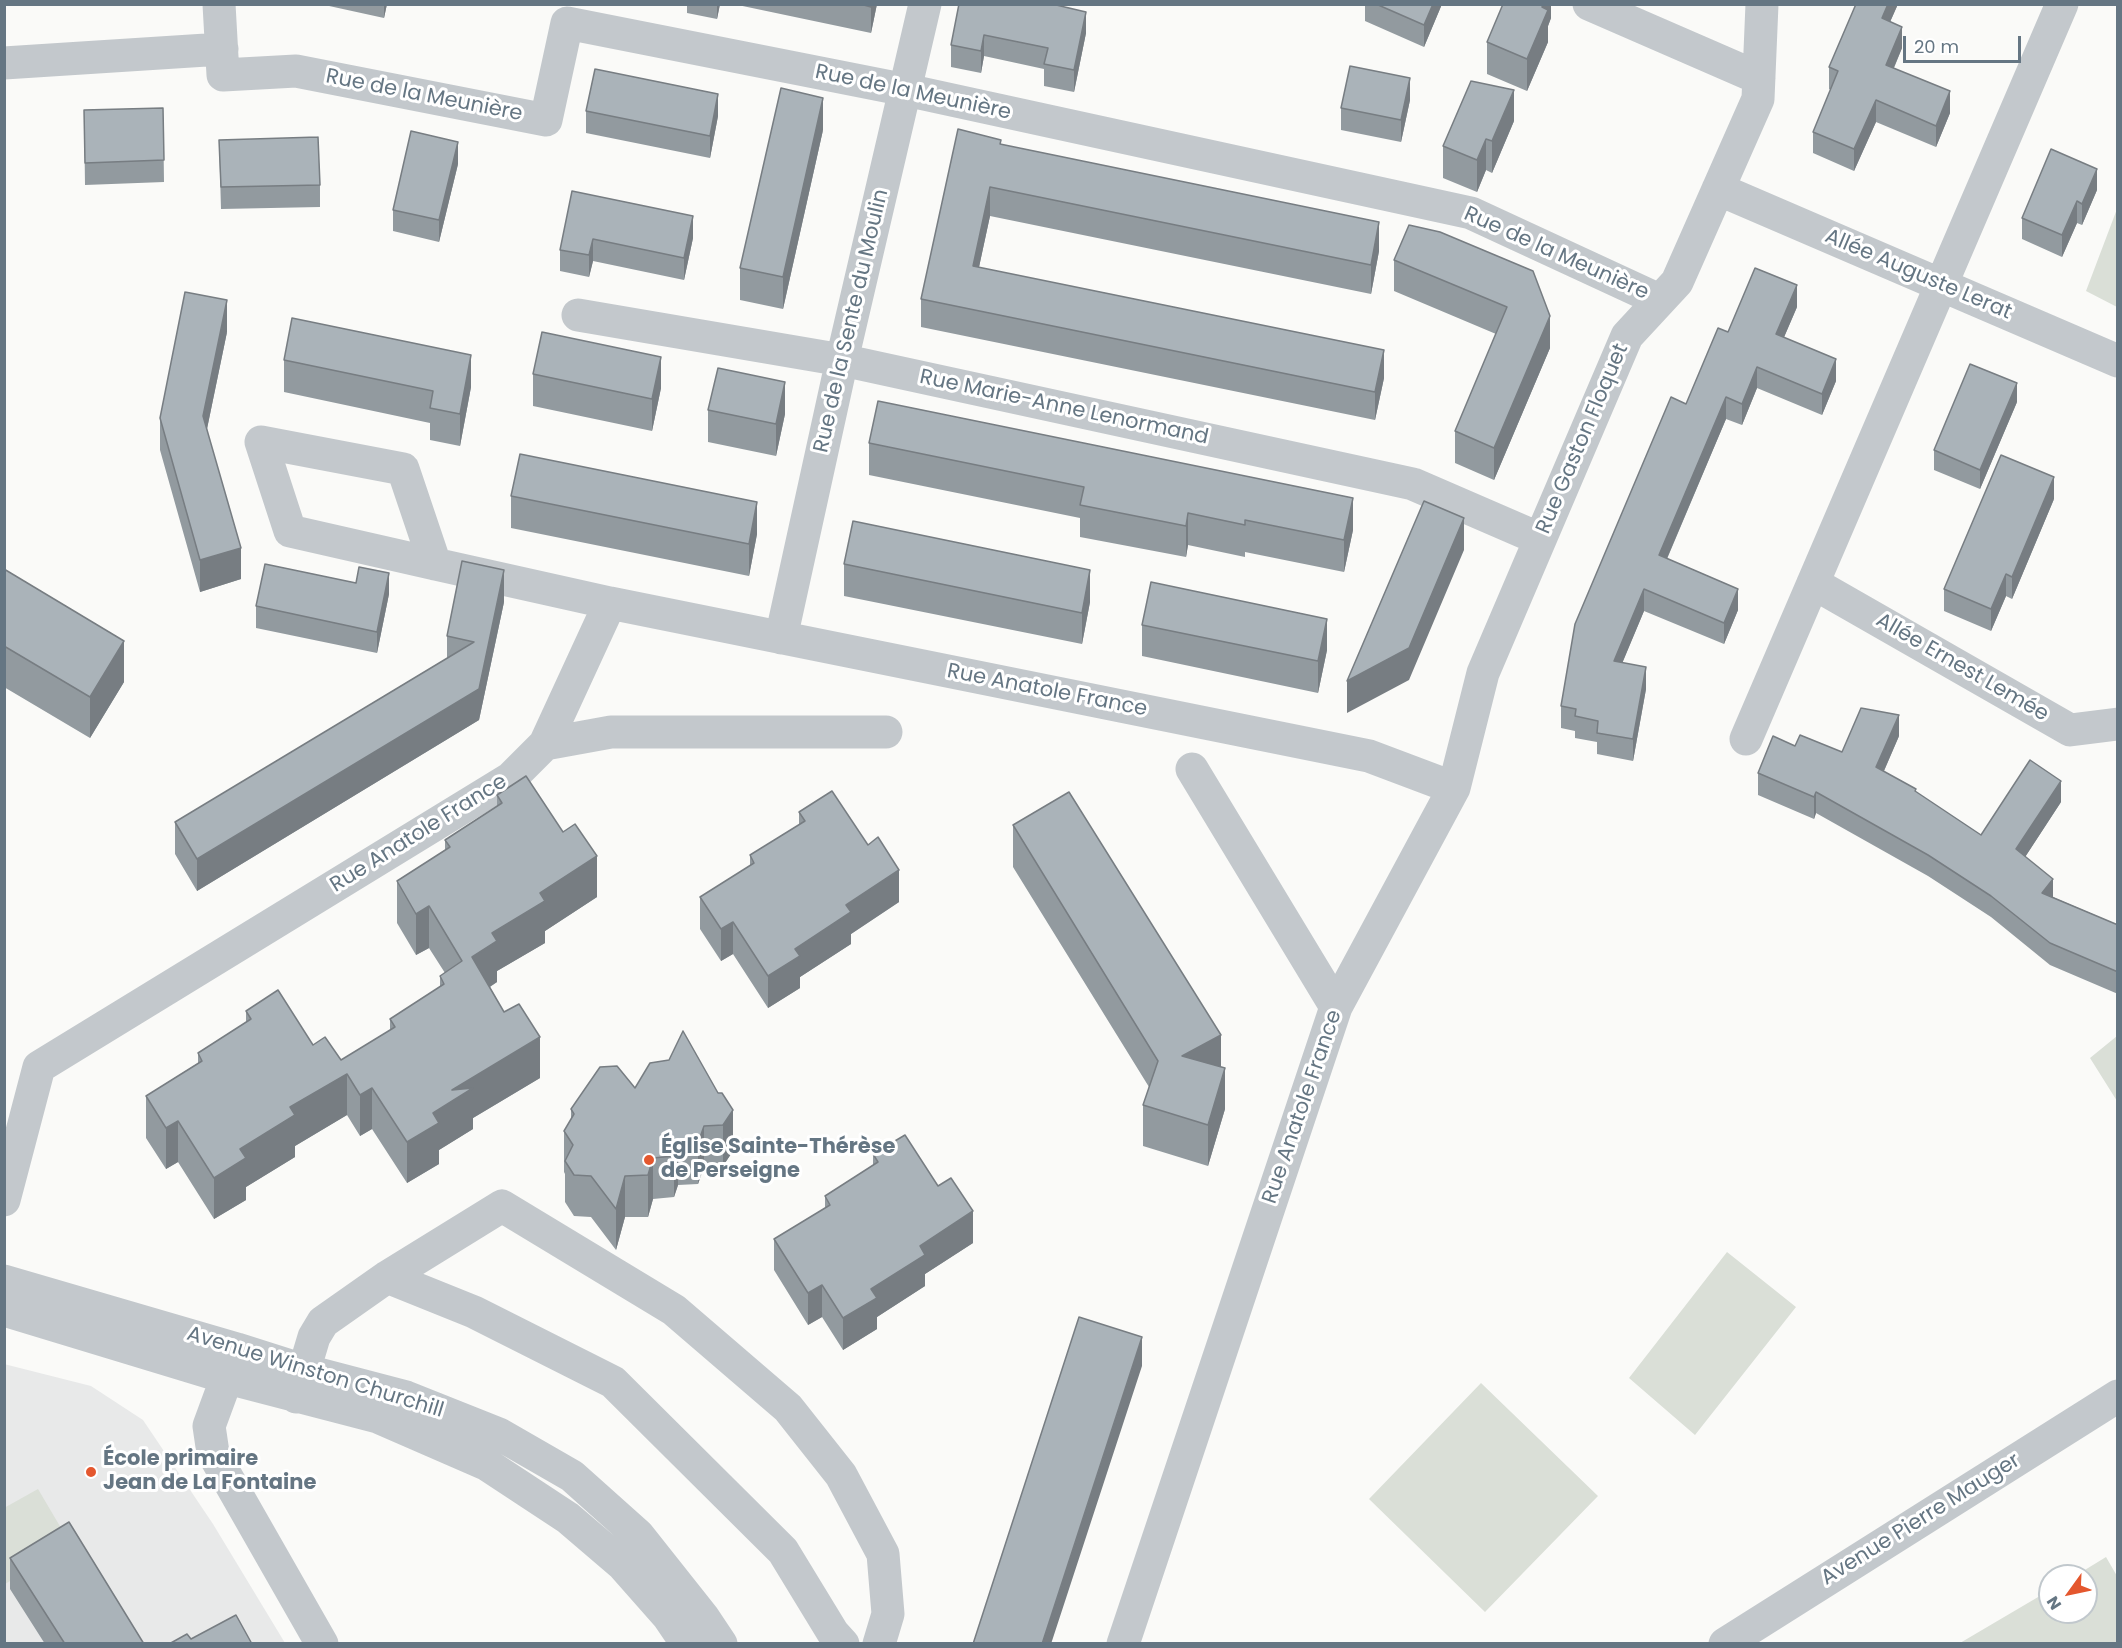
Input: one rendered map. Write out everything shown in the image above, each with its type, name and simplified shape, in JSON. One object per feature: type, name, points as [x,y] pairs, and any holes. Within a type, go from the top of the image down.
[{"type":"street","points":[[4,63],[223,62],[219,4]]},
{"type":"street","name":"Rue de la Sente du Moulin","points":[[781,638],[842,360],[925,4]]},
{"type":"street","points":[[1589,4],[1759,78]]},
{"type":"street","name":"Rue Gaston Floquet","points":[[1454,788],[1483,674],[1627,336],[1677,282],[1758,99],[1762,4]]},
{"type":"street","points":[[1746,739],[2062,4]]},
{"type":"street","name":"Rue de la Meunière","points":[[223,62],[296,71],[546,120],[567,23],[906,90],[1471,213],[1659,300]]},
{"type":"street","name":"Allée Auguste Lerat","points":[[1718,189],[2118,362]]},
{"type":"street","name":"Rue Marie-Anne Lenormand","points":[[578,315],[842,360],[1413,484],[1540,539]]},
{"type":"street","points":[[435,564],[404,469],[261,442],[290,531],[435,564],[610,603]]},
{"type":"street","name":"Allée Ernest Lemée","points":[[1813,583],[2070,730],[2118,724]]},
{"type":"street","name":"Rue Anatole France","points":[[4,1200],[39,1067],[511,778],[545,744],[610,603],[1369,756],[1454,788],[1336,1007],[1123,1644]]},
{"type":"street","points":[[545,744],[611,732],[886,732]]},
{"type":"street","points":[[1192,770],[1336,1007]]},
{"type":"street","points":[[299,1384],[314,1337],[323,1322],[387,1277],[502,1206],[674,1310],[788,1407],[841,1476],[883,1554],[888,1614],[879,1644]]},
{"type":"street","points":[[387,1277],[474,1312],[613,1382],[783,1551],[832,1633],[843,1644]]},
{"type":"street","name":"Avenue Winston Churchill","points":[[4,1281],[233,1364],[299,1384],[486,1464],[568,1518],[623,1565],[668,1616],[687,1644]]},
{"type":"street","name":"Avenue Winston Churchill","points":[[4,1310],[233,1364]]},
{"type":"street","points":[[233,1364],[209,1426],[213,1453],[322,1644]]},
{"type":"street","name":"Avenue Winston Churchill","points":[[299,1384],[416,1400],[499,1434],[572,1476],[638,1535],[703,1617],[721,1644]]},
{"type":"street","name":"Avenue Pierre Mauger","points":[[1725,1644],[2118,1396]]},
{"type":"shaded area","points":[[2117,209],[2118,307],[2086,291]]},
{"type":"shaded area","points":[[2117,1036],[2117,1101],[2090,1058]]},
{"type":"shaded area","points":[[1727,1252],[1796,1307],[1695,1435],[1629,1378]]},
{"type":"shaded area","name":"École primaire Jean de La Fontaine","points":[[4,1364],[91,1386],[143,1420],[213,1524],[285,1643],[5,1643]]},
{"type":"shaded area","points":[[1481,1383],[1598,1496],[1485,1612],[1369,1499]]},
{"type":"shaded area","points":[[38,1489],[71,1545],[5,1584],[4,1508]]},
{"type":"shaded area","points":[[2106,1557],[2117,1576],[2117,1643],[1960,1643],[2038,1597],[2038,1624],[2098,1624],[2098,1564],[2095,1564]]},
{"type":"building","points":[[959,4],[1052,4],[1086,12],[1074,70],[1044,64],[1048,48],[984,35],[981,51],[951,45]]},
{"type":"building","points":[[1376,4],[1433,4],[1424,25]]},
{"type":"building","points":[[1503,4],[1543,4],[1542,7],[1548,10],[1527,59],[1487,42]]},
{"type":"building","points":[[1856,4],[1888,4],[1882,18],[1902,27],[1886,65],[1950,91],[1936,126],[1876,100],[1854,149],[1813,132],[1838,71],[1829,67]]},
{"type":"building","points":[[1350,66],[1410,78],[1401,120],[1341,108]]},
{"type":"building","points":[[595,69],[718,94],[710,136],[586,111]]},
{"type":"building","points":[[1471,81],[1514,90],[1492,141],[1486,139],[1477,160],[1443,146]]},
{"type":"building","points":[[781,88],[823,98],[783,277],[740,268]]},
{"type":"building","points":[[163,108],[164,160],[85,163],[84,110]]},
{"type":"building","points":[[958,129],[1001,140],[1000,144],[1379,222],[1371,265],[990,187],[973,266],[1384,350],[1375,392],[921,299]]},
{"type":"building","points":[[411,131],[458,142],[439,220],[393,210]]},
{"type":"building","points":[[318,137],[320,185],[221,187],[219,140]]},
{"type":"building","points":[[2051,149],[2097,169],[2082,204],[2077,201],[2062,235],[2022,218]]},
{"type":"building","points":[[572,191],[693,216],[684,258],[593,239],[589,255],[560,250]]},
{"type":"building","points":[[1409,225],[1440,232],[1533,271],[1550,316],[1494,448],[1455,431],[1507,307],[1394,260]]},
{"type":"building","points":[[1755,268],[1797,285],[1776,334],[1836,359],[1822,394],[1757,367],[1742,404],[1726,397],[1659,555],[1738,589],[1724,623],[1644,589],[1614,661],[1646,667],[1633,739],[1597,733],[1598,721],[1575,716],[1576,709],[1561,706],[1575,624],[1671,397],[1686,404],[1718,328],[1728,332]]},
{"type":"building","points":[[185,292],[227,300],[203,416],[241,548],[200,560],[160,418]]},
{"type":"building","points":[[292,318],[471,355],[460,414],[430,408],[433,391],[284,360]]},
{"type":"building","points":[[542,332],[661,357],[652,399],[533,374]]},
{"type":"building","points":[[1970,364],[2017,383],[1980,470],[1934,450]]},
{"type":"building","points":[[718,368],[785,382],[776,424],[708,410]]},
{"type":"building","points":[[878,401],[1353,498],[1344,540],[1245,520],[1245,525],[1188,513],[1186,526],[1080,505],[1084,487],[869,443]]},
{"type":"building","points":[[520,454],[757,502],[749,544],[511,496]]},
{"type":"building","points":[[2001,455],[2054,477],[2012,577],[2006,574],[1991,609],[1944,589]]},
{"type":"building","points":[[1424,501],[1464,518],[1409,648],[1347,681]]},
{"type":"building","points":[[853,521],[1090,570],[1082,613],[844,564]]},
{"type":"building","points":[[462,561],[504,570],[479,689],[197,859],[175,822],[474,642],[447,636]]},
{"type":"building","points":[[265,564],[356,583],[359,567],[389,573],[377,632],[256,606]]},
{"type":"building","points":[[4,569],[124,641],[90,697],[4,646]]},
{"type":"building","points":[[1151,582],[1327,619],[1318,661],[1142,625]]},
{"type":"building","points":[[1861,708],[1899,715],[1876,767],[1916,789],[1915,791],[1981,835],[2030,760],[2061,781],[2016,849],[2053,879],[2042,893],[2118,925],[2118,972],[2050,943],[1991,896],[1928,855],[1816,792],[1814,797],[1758,773],[1773,736],[1795,746],[1800,735],[1842,752]]},
{"type":"building","points":[[526,776],[563,832],[575,824],[597,856],[540,893],[545,901],[492,933],[497,941],[472,957],[504,1012],[519,1004],[540,1037],[452,1090],[473,1088],[433,1113],[439,1123],[407,1142],[372,1088],[360,1095],[347,1074],[290,1107],[295,1115],[240,1149],[246,1158],[214,1178],[178,1121],[166,1128],[146,1096],[202,1061],[198,1053],[251,1019],[246,1011],[278,990],[313,1045],[325,1037],[341,1060],[395,1027],[390,1019],[444,984],[440,976],[462,961],[429,906],[416,914],[397,881],[450,847],[445,840],[502,803],[497,795]]},
{"type":"building","points":[[832,791],[868,845],[878,837],[899,870],[846,905],[851,912],[795,949],[800,956],[768,976],[733,922],[721,929],[700,897],[754,863],[750,855],[805,821],[799,812]]},
{"type":"building","points":[[1069,792],[1221,1035],[1182,1056],[1225,1068],[1208,1125],[1143,1105],[1158,1061],[1013,825]]},
{"type":"building","points":[[683,1031],[718,1093],[722,1093],[733,1110],[723,1125],[704,1126],[698,1143],[678,1144],[674,1156],[653,1158],[648,1175],[625,1176],[616,1209],[591,1176],[574,1175],[565,1161],[573,1145],[564,1131],[574,1114],[571,1109],[600,1067],[617,1066],[635,1088],[650,1063],[669,1060]]},
{"type":"building","points":[[905,1135],[938,1186],[951,1178],[973,1211],[920,1246],[925,1255],[871,1289],[877,1298],[843,1318],[822,1285],[808,1293],[774,1239],[830,1205],[825,1196],[878,1162],[873,1154]]},
{"type":"building","points":[[1079,1317],[1142,1337],[1042,1644],[973,1644]]},
{"type":"building","points":[[69,1522],[144,1644],[65,1644],[10,1558]]},
{"type":"building","points":[[236,1615],[252,1644],[169,1644],[187,1634],[191,1639]]},
{"type":"place","name":"Église Sainte-Thérèse de Perseigne","points":[[649,1160]]},
{"type":"place","name":"École primaire Jean de La Fontaine","points":[[91,1472]]}]
